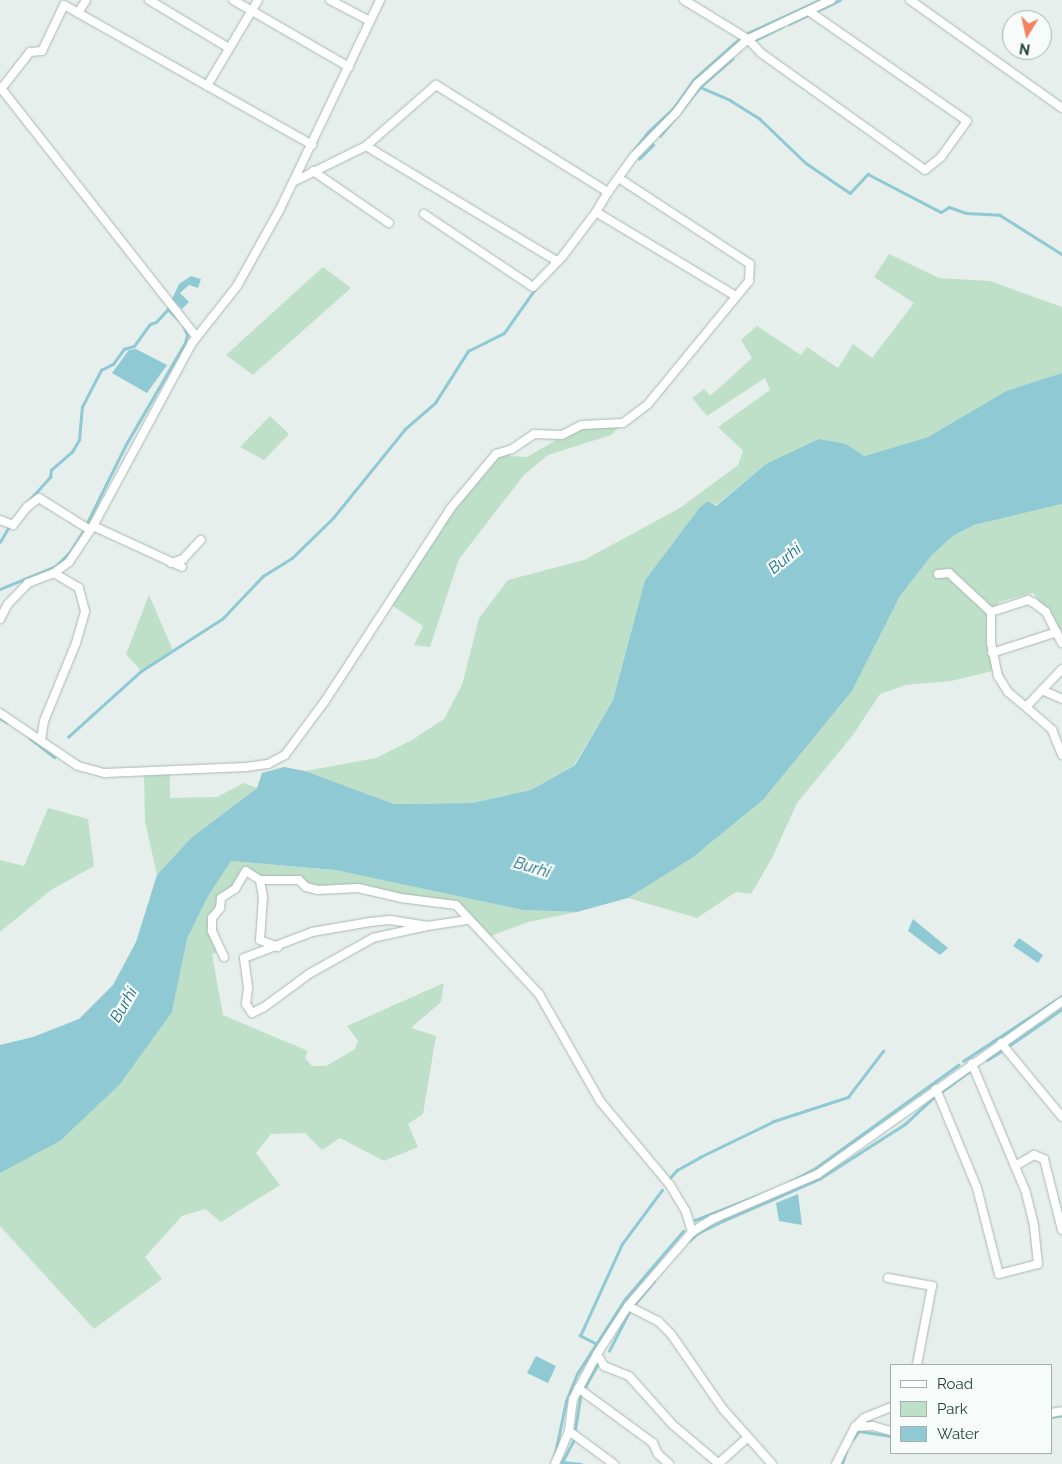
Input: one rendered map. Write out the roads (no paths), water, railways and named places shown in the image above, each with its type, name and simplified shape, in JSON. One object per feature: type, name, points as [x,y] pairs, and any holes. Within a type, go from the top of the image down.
[{"type":"street","points":[[78,13],[86,0]]},
{"type":"street","points":[[149,0],[229,48]]},
{"type":"street","points":[[233,0],[349,67]]},
{"type":"street","points":[[207,86],[258,0]]},
{"type":"street","points":[[330,0],[370,21]]},
{"type":"street","points":[[0,619],[8,604],[28,583],[54,573],[69,562],[91,528],[122,467],[197,337],[237,286],[294,182],[380,0]]},
{"type":"street","points":[[684,0],[748,39],[761,53],[925,170],[941,157],[967,121],[809,11]]},
{"type":"street","points":[[424,214],[532,287],[557,261],[596,212],[634,156],[676,113],[697,84],[748,39],[831,0]]},
{"type":"street","points":[[910,0],[1062,108]]},
{"type":"street","points":[[197,337],[1,88],[30,52],[42,50],[64,5],[312,145]]},
{"type":"street","points":[[294,182],[366,146],[436,85],[608,192]]},
{"type":"street","points":[[366,146],[557,261]]},
{"type":"street","points":[[313,171],[389,223]]},
{"type":"street","points":[[0,713],[78,766],[119,774],[246,768],[268,764],[285,756],[325,702],[439,524],[496,454],[512,449],[534,434],[562,435],[582,425],[622,423],[648,404],[749,282],[750,264],[620,179]]},
{"type":"street","points":[[596,212],[736,296]]},
{"type":"street","points":[[0,520],[13,525],[27,507],[39,498],[91,528],[182,567]]},
{"type":"street","points":[[172,562],[183,559],[201,540]]},
{"type":"street","points":[[41,740],[44,721],[76,643],[85,611],[79,588],[54,573]]},
{"type":"street","points":[[938,574],[949,573],[991,612],[992,652],[998,676],[1008,692],[1052,730],[1062,755]]},
{"type":"street","points":[[991,612],[1028,600],[1039,605],[1062,643]]},
{"type":"street","points":[[992,652],[1057,632]]},
{"type":"street","points":[[1026,708],[1062,669]]},
{"type":"street","points":[[1042,690],[1062,699]]},
{"type":"street","points":[[224,957],[212,931],[212,918],[220,908],[221,898],[235,889],[246,871],[260,880],[299,880],[306,887],[318,890],[358,888],[401,898],[456,905],[467,920],[539,994],[600,1101],[670,1185],[686,1212],[692,1232]]},
{"type":"street","points":[[260,880],[263,897],[260,940],[278,947]]},
{"type":"street","points":[[427,926],[390,920],[312,932],[278,947],[244,958],[248,987],[246,1004],[252,1012],[373,938],[427,926],[467,920]]},
{"type":"street","points":[[555,1464],[569,1431],[578,1388],[597,1354],[628,1306],[692,1232],[713,1219],[818,1174],[1062,1001]]},
{"type":"street","points":[[1001,1043],[1062,1117]]},
{"type":"street","points":[[936,1089],[977,1188],[999,1274],[1038,1264],[1034,1225],[1015,1166],[972,1064]]},
{"type":"street","points":[[1015,1166],[1034,1155],[1044,1159],[1062,1230]]},
{"type":"street","points":[[888,1278],[932,1286],[916,1364]]},
{"type":"street","points":[[628,1306],[658,1321],[671,1334],[708,1390],[772,1464]]},
{"type":"street","points":[[597,1354],[604,1366],[629,1376],[673,1425],[719,1464],[748,1437]]},
{"type":"street","points":[[578,1388],[654,1443],[658,1454],[669,1464]]},
{"type":"street","points":[[836,1464],[855,1427],[864,1418],[890,1407]]},
{"type":"street","points":[[855,1427],[862,1425],[890,1431]]},
{"type":"street","points":[[569,1431],[614,1464]]},
{"type":"water","points":[[191,276],[201,279],[198,288],[189,285],[180,293],[189,302],[182,309],[172,299],[179,284]]},
{"type":"water","points":[[136,349],[167,365],[147,393],[112,373],[129,350]]},
{"type":"water","name":"Burhi","points":[[1062,373],[1062,504],[974,525],[953,536],[932,555],[900,596],[852,691],[763,800],[692,858],[628,898],[577,912],[523,910],[335,870],[231,861],[208,896],[187,939],[172,1012],[120,1084],[60,1141],[0,1173],[0,1045],[33,1037],[79,1019],[113,985],[136,942],[157,875],[191,838],[257,788],[262,773],[284,767],[305,771],[394,804],[472,803],[531,790],[575,765],[613,700],[645,580],[700,507],[708,501],[716,506],[766,464],[819,439],[846,444],[864,456],[928,437],[1006,391]]},
{"type":"water","points":[[913,919],[948,948],[940,955],[908,931]]},
{"type":"water","points":[[1019,938],[1043,955],[1038,963],[1013,946]]},
{"type":"water","points":[[798,1194],[802,1225],[779,1221],[776,1203]]},
{"type":"water","points":[[536,1356],[556,1366],[548,1383],[527,1373]]},
{"type":"waterway","points":[[748,33],[820,0]]},
{"type":"waterway","points":[[789,24],[840,0]]},
{"type":"waterway","points":[[753,41],[782,27]]},
{"type":"waterway","points":[[630,155],[648,132],[673,109],[693,80],[739,39]]},
{"type":"waterway","points":[[660,136],[700,87],[732,59]]},
{"type":"waterway","points":[[700,87],[730,100],[759,118],[806,163],[850,193],[868,174],[941,212],[949,207],[966,213],[1000,215],[1062,254]]},
{"type":"waterway","points":[[639,159],[653,145]]},
{"type":"waterway","points":[[68,737],[141,671],[222,619],[263,576],[292,558],[333,518],[405,429],[435,403],[468,351],[504,333],[535,289]]},
{"type":"waterway","points":[[17,514],[50,477],[51,470],[72,452],[79,440],[82,407],[101,370],[113,364],[124,349],[134,346],[150,324],[156,322],[168,309],[180,321]]},
{"type":"waterway","points":[[87,523],[125,446],[185,343],[187,335],[183,325]]},
{"type":"waterway","points":[[0,542],[10,525]]},
{"type":"waterway","points":[[0,589],[56,566],[70,552],[83,531]]},
{"type":"waterway","points":[[0,718],[7,722]]},
{"type":"waterway","points":[[30,738],[54,757]]},
{"type":"waterway","points":[[963,1061],[1062,996]]},
{"type":"waterway","points":[[1010,1045],[1062,1009]]},
{"type":"waterway","points":[[987,1060],[1003,1050]]},
{"type":"waterway","points":[[667,1181],[677,1170],[700,1157],[774,1121],[848,1097],[883,1051]]},
{"type":"waterway","points":[[782,1186],[814,1169],[958,1065]]},
{"type":"waterway","points":[[941,1092],[971,1070]]},
{"type":"waterway","points":[[689,1241],[698,1233],[723,1221],[819,1179],[905,1124],[935,1096]]},
{"type":"waterway","points":[[695,1220],[777,1188]]},
{"type":"waterway","points":[[596,1344],[580,1336],[622,1244],[662,1190]]},
{"type":"waterway","points":[[554,1458],[566,1401],[577,1374],[625,1299],[683,1231]]},
{"type":"waterway","points":[[634,1305],[654,1281]]},
{"type":"waterway","points":[[609,1351],[629,1312]]},
{"type":"waterway","points":[[584,1389],[599,1362]]},
{"type":"waterway","points":[[575,1430],[581,1394]]},
{"type":"waterway","points":[[1052,1417],[1062,1415]]},
{"type":"waterway","points":[[852,1440],[859,1431],[890,1436]]},
{"type":"waterway","points":[[561,1464],[574,1440]]},
{"type":"waterway","points":[[842,1464],[846,1451]]},
{"type":"waterway","points":[[562,1462],[581,1464]]}]
